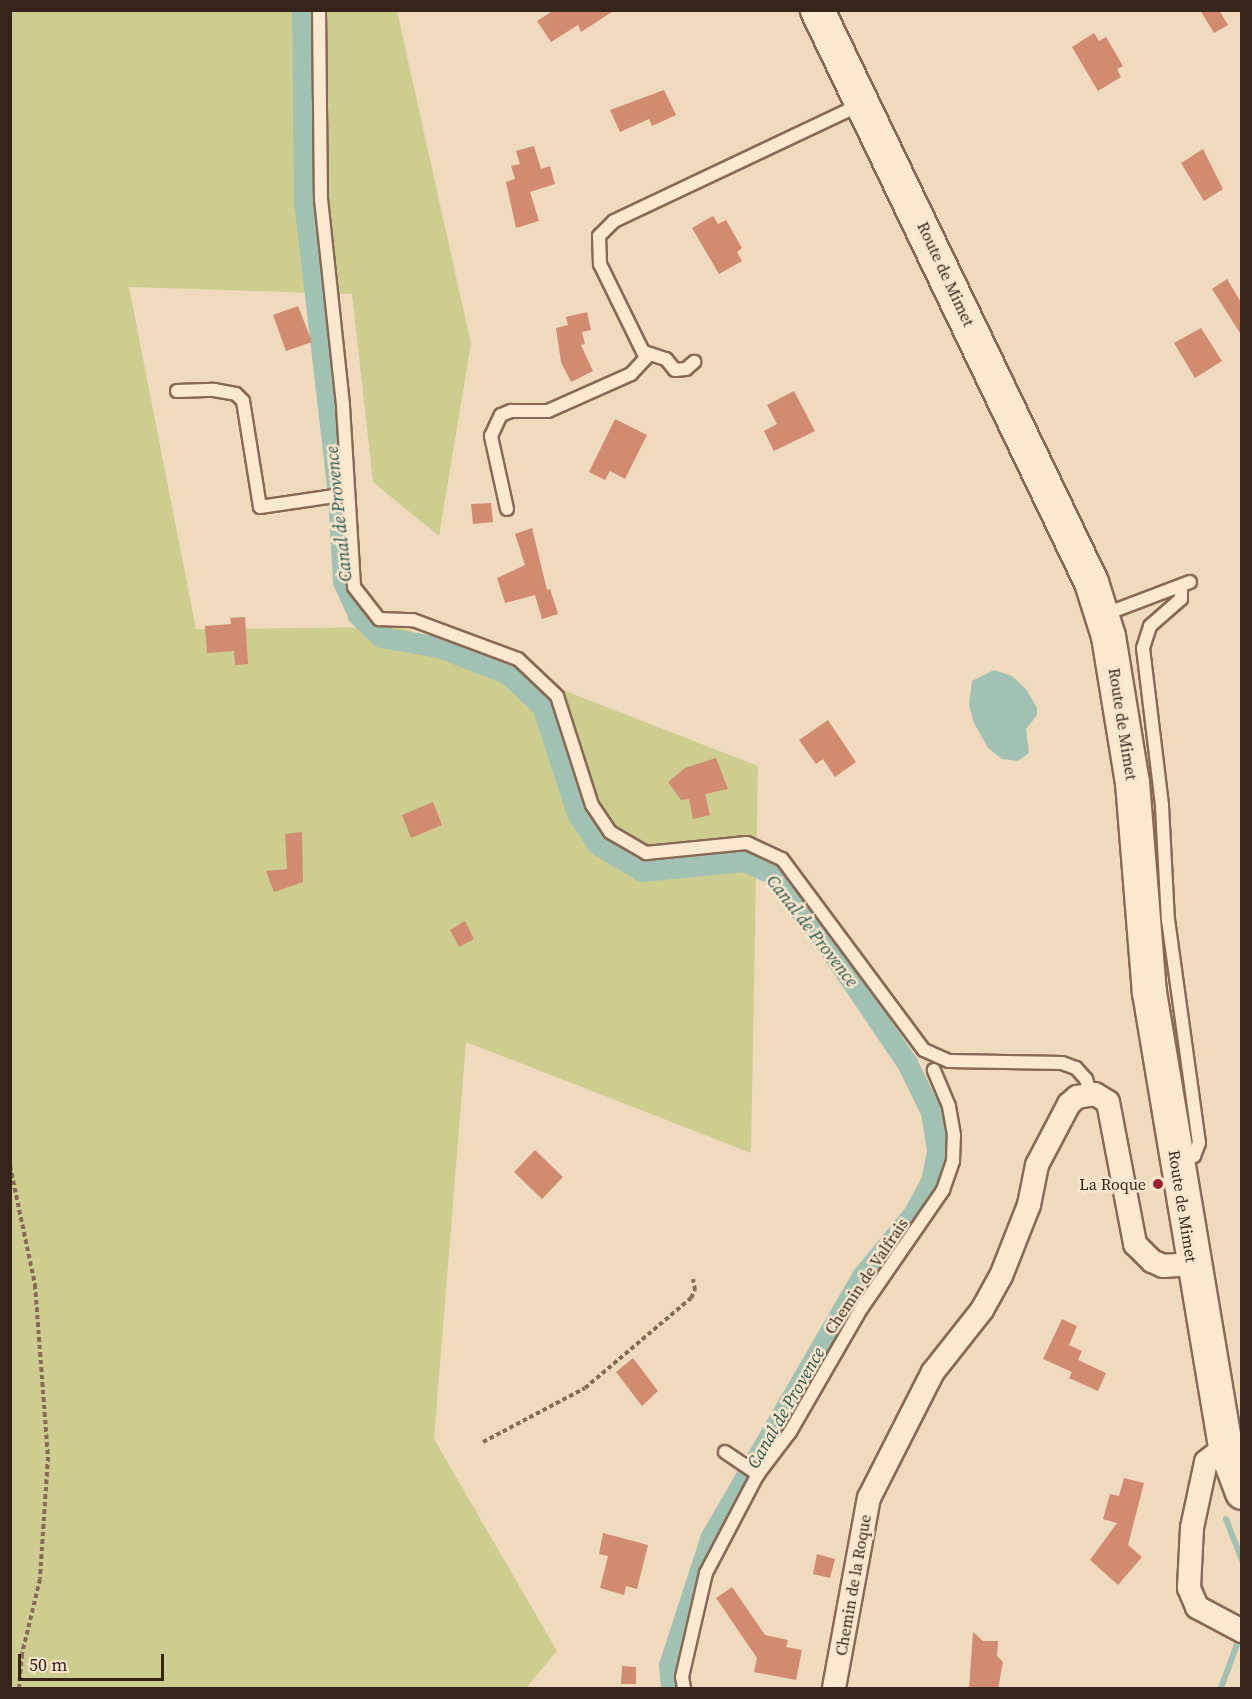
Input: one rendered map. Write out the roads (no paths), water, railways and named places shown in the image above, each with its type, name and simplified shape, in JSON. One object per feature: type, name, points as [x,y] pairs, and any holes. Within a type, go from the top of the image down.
[{"type":"main road","name":"Route de Mimet","points":[[817,10],[1091,582],[1101,616],[1120,696],[1132,782],[1149,992],[1192,1264],[1225,1448],[1242,1492]]},
{"type":"street","points":[[1090,1093],[1108,1102],[1112,1113],[1136,1244],[1152,1261],[1164,1266],[1192,1264]]},
{"type":"street","name":"Chemin de la Roque","points":[[834,1689],[869,1498],[933,1371],[982,1310],[1001,1276],[1029,1205],[1037,1165],[1069,1104],[1090,1093]]},
{"type":"street","points":[[1225,1448],[1206,1462],[1192,1538],[1189,1588],[1197,1607],[1215,1620],[1242,1631]]},
{"type":"lane","points":[[319,10],[321,199],[348,494],[354,587],[379,619],[413,620],[518,659],[556,696],[592,805],[610,832],[646,853],[747,843],[782,859],[924,1050],[949,1061],[1062,1063],[1076,1068],[1086,1079],[1090,1093]]},
{"type":"lane","points":[[507,509],[491,436],[501,415],[511,411],[548,411],[631,374],[646,358],[600,264],[599,236],[614,220],[863,104]]},
{"type":"lane","points":[[644,352],[666,359],[675,370],[686,369],[694,362]]},
{"type":"lane","points":[[177,391],[214,390],[236,394],[243,401],[260,507],[348,494]]},
{"type":"lane","points":[[1101,616],[1186,584],[1181,599],[1150,626],[1143,648],[1162,805],[1168,921],[1199,1143],[1194,1156],[1176,1162]]},
{"type":"lane","name":"Chemin de Valfrais","points":[[684,1689],[682,1677],[705,1573],[756,1473],[790,1432],[861,1309],[943,1190],[953,1161],[954,1135],[949,1106],[934,1070]]},
{"type":"lane","points":[[725,1452],[756,1473]]},
{"type":"waterway","name":"Canal de Provence","points":[[302,10],[304,200],[338,495],[343,581],[358,615],[381,637],[439,647],[508,674],[542,706],[577,813],[598,845],[642,871],[744,861],[771,873],[825,942],[907,1063],[931,1112],[937,1151],[931,1181],[914,1213],[862,1276],[711,1536],[669,1665],[671,1688]]},
{"type":"waterway","points":[[1226,1519],[1242,1560]]},
{"type":"waterway","points":[[1221,1688],[1240,1636]]},
{"type":"place","name":"La Roque","points":[[1158,1184]]}]
